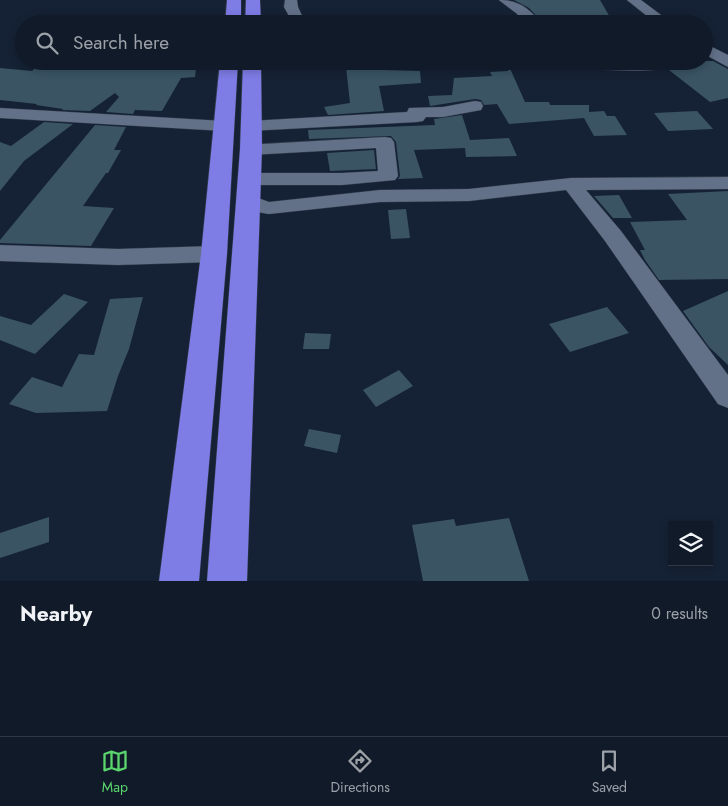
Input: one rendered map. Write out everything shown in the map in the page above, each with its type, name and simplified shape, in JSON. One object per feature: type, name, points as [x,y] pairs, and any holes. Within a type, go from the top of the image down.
[{"type":"highway","points":[[233,15],[234,0]]},
{"type":"highway","points":[[253,0],[253,15]]},
{"type":"highway","points":[[227,581],[248,189],[242,134],[231,70]]},
{"type":"highway","points":[[177,580],[214,254],[242,134],[251,70]]},
{"type":"street","points":[[291,0],[291,7],[295,15]]},
{"type":"street","points":[[505,0],[526,15]]},
{"type":"street","points":[[633,0],[654,15]]},
{"type":"street","points":[[242,134],[443,112],[475,106]]},
{"type":"street","points":[[0,113],[242,134],[384,142],[388,176],[248,189],[260,206],[282,207],[380,196],[469,195],[571,184],[728,183]]},
{"type":"street","points":[[571,184],[613,236],[728,396]]},
{"type":"street","points":[[0,253],[118,257],[214,254]]},
{"type":"building","points":[[514,0],[600,0],[609,15],[536,15],[529,8]]},
{"type":"building","points":[[713,61],[728,69],[728,98],[710,102],[669,70],[713,70]]},
{"type":"building","points":[[0,68],[32,71],[196,70],[195,77],[181,78],[162,111],[135,110],[133,114],[106,112],[119,97],[115,93],[90,111],[62,110],[37,104],[0,100]]},
{"type":"building","points":[[346,70],[420,71],[421,83],[379,86],[384,111],[328,115],[324,107],[350,103]]},
{"type":"building","points":[[511,70],[525,102],[549,102],[550,105],[589,105],[589,112],[604,111],[607,116],[615,116],[627,135],[594,136],[584,118],[509,124],[497,104],[484,105],[481,100],[475,99],[430,106],[428,96],[452,95],[454,78],[492,76],[490,72]]},
{"type":"building","points":[[697,111],[713,129],[668,131],[654,113]]},
{"type":"building","points":[[462,115],[470,140],[509,138],[517,156],[466,157],[465,148],[414,150],[423,178],[398,179],[400,176],[396,142],[391,136],[309,139],[308,130],[435,125],[434,119]]},
{"type":"building","points":[[44,122],[73,124],[24,161],[0,191],[0,142],[11,146]]},
{"type":"building","points":[[95,125],[126,127],[114,150],[121,150],[108,173],[106,173],[83,206],[114,208],[91,246],[0,243],[0,240]]},
{"type":"building","points":[[374,150],[376,169],[330,171],[327,153]]},
{"type":"building","points":[[728,191],[728,279],[659,280],[640,250],[645,250],[630,222],[687,220],[668,194]]},
{"type":"building","points":[[619,195],[632,218],[613,218],[594,196]]},
{"type":"building","points":[[406,209],[410,238],[391,239],[388,210]]},
{"type":"building","points":[[728,291],[728,365],[709,347],[683,311]]},
{"type":"building","points":[[64,294],[88,302],[35,354],[0,340],[0,316],[31,325]]},
{"type":"building","points":[[143,297],[129,349],[107,411],[36,413],[9,404],[32,377],[62,387],[79,354],[94,355],[110,299]]},
{"type":"building","points":[[607,307],[629,333],[570,352],[549,324]]},
{"type":"building","points":[[305,333],[331,334],[329,349],[303,349]]},
{"type":"building","points":[[399,370],[413,386],[376,407],[363,390]]},
{"type":"building","points":[[309,429],[341,435],[337,453],[304,446]]},
{"type":"building","points":[[49,517],[49,542],[0,558],[0,533]]},
{"type":"building","points":[[509,518],[529,581],[423,581],[412,525],[454,519],[456,526]]}]
